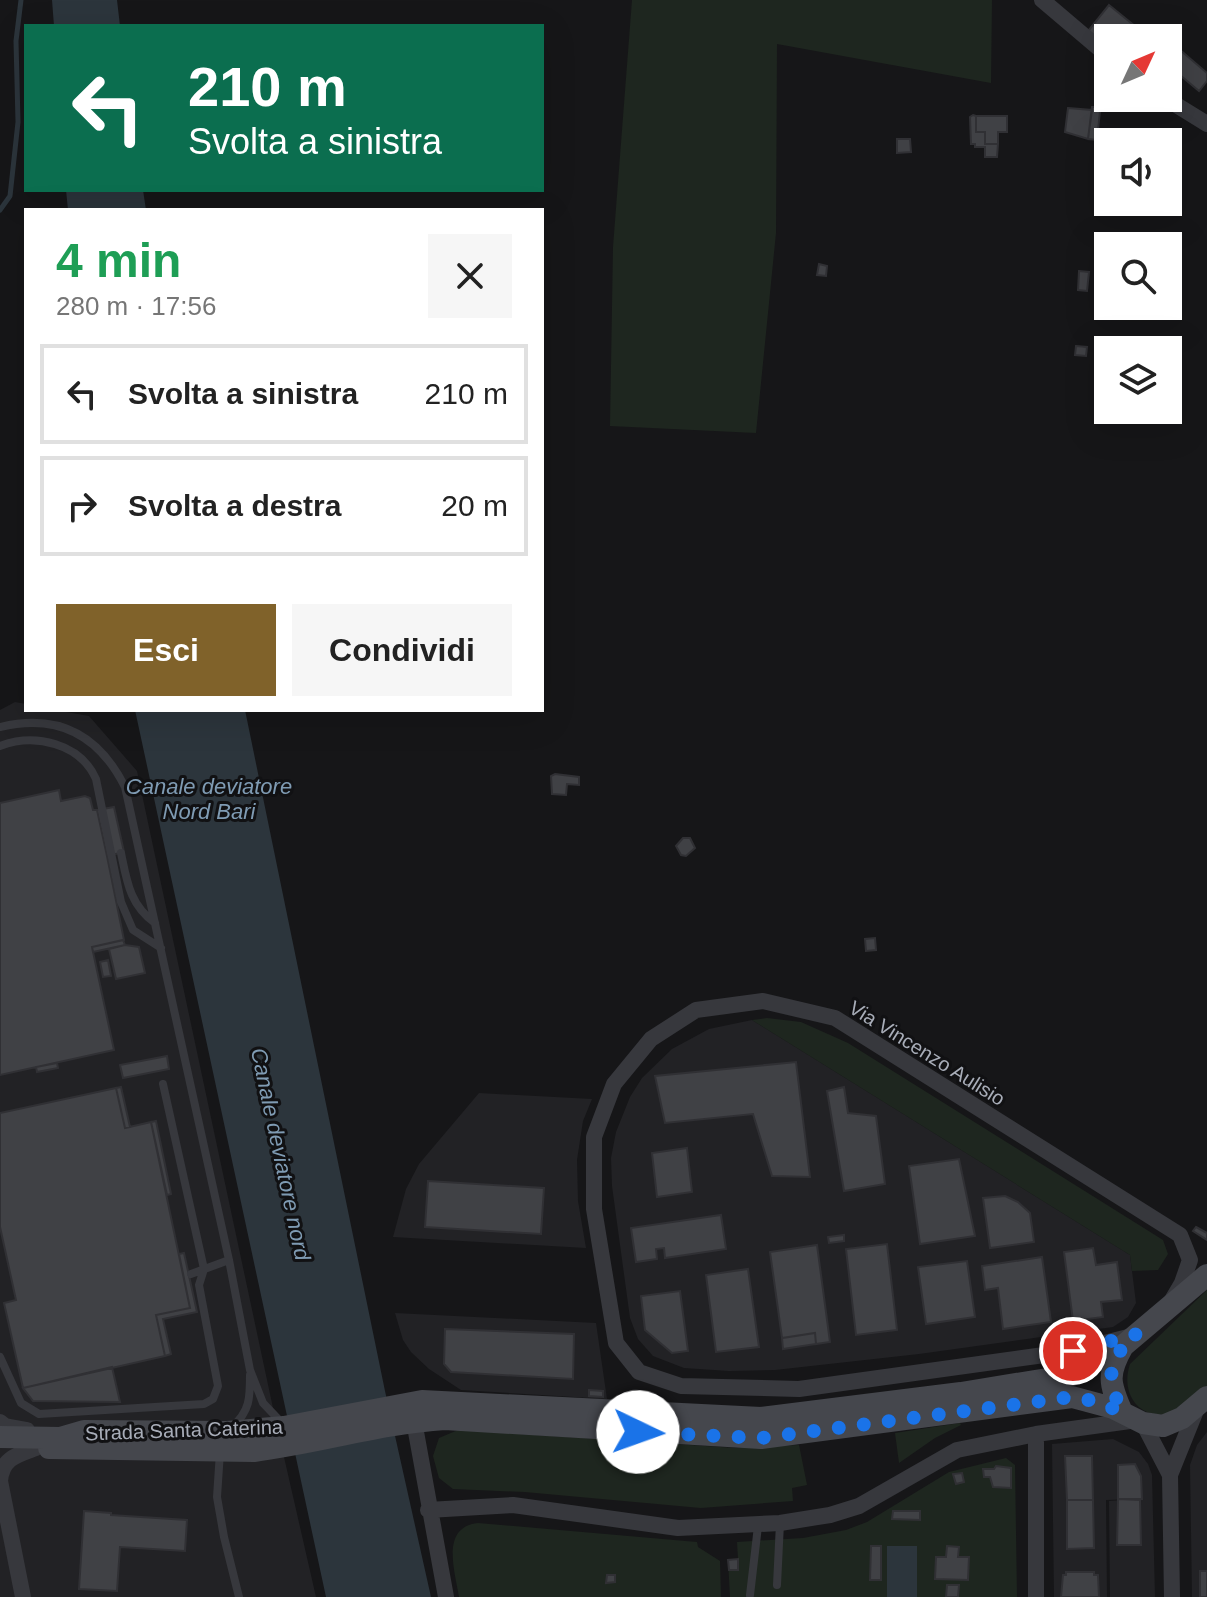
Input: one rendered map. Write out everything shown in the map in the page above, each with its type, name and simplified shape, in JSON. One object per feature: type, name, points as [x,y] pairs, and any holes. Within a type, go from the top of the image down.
[{"type":"street","points":[[1042,0],[1094,44]]},
{"type":"street","points":[[1182,109],[1207,124]]},
{"type":"street","name":"Via Vincenzo Aulisio","points":[[1130,1340],[1073,1351],[799,1389],[681,1386],[639,1372],[616,1343],[594,1209],[594,1137],[614,1084],[651,1039],[696,1010],[763,1001],[835,1018],[1180,1235],[1190,1260],[1182,1283],[1168,1306]]},
{"type":"street","name":"Strada Santa Caterina","points":[[403,1416],[422,1401],[761,1418],[1037,1382],[1072,1375],[1130,1340],[1207,1275]]},
{"type":"street","points":[[1130,1340],[1111,1366],[1112,1389],[1170,1475]]},
{"type":"street","name":"Strada Santa Caterina","points":[[0,1449],[286,1437],[403,1416],[761,1438],[1072,1397],[1094,1401],[1163,1426],[1182,1418],[1204,1402]]},
{"type":"street","points":[[1172,1597],[1170,1475],[1204,1402]]},
{"type":"street","points":[[403,1416],[428,1510],[446,1597]]},
{"type":"street","name":"Strada Santa Caterina","points":[[428,1510],[513,1505],[678,1528],[758,1526],[830,1515],[859,1506],[957,1450],[1036,1434],[1108,1426],[1134,1418]]},
{"type":"street","points":[[0,1422],[5,1426],[36,1431],[84,1431]]},
{"type":"street","name":"Strada Santa Caterina","points":[[0,1437],[60,1438],[84,1431],[224,1441]]},
{"type":"street","points":[[1036,1434],[1036,1597]]},
{"type":"street","points":[[23,1597],[0,1481],[5,1463],[36,1448]]},
{"type":"lane","points":[[0,727],[36,722],[64,728],[87,739],[109,759],[125,787],[229,1260],[250,1370],[263,1403],[286,1437]]},
{"type":"lane","points":[[0,746],[15,741],[45,741],[72,751],[90,766],[96,779],[121,902],[133,930],[161,948]]},
{"type":"lane","points":[[121,853],[130,896],[142,913],[155,923]]},
{"type":"lane","points":[[0,1357],[14,1391],[28,1409],[39,1414],[204,1404],[213,1399],[218,1386],[199,1285],[204,1269],[163,1084]]},
{"type":"lane","points":[[191,1274],[229,1260]]},
{"type":"lane","points":[[239,1597],[217,1497],[224,1441],[249,1406],[250,1370]]},
{"type":"lane","points":[[777,1585],[780,1523]]},
{"type":"lane","points":[[750,1595],[758,1526]]},
{"type":"shaded area","points":[[632,0],[992,0],[991,83],[777,44],[776,233],[756,433],[610,426],[613,247]]},
{"type":"shaded area","points":[[15,702],[24,704],[24,712],[66,712],[89,716],[137,771],[316,1597],[0,1597],[0,710]]},
{"type":"shaded area","points":[[767,1018],[801,1022],[848,1043],[1163,1240],[1168,1254],[1158,1270],[1132,1271],[1130,1255],[752,1020]]},
{"type":"shaded area","points":[[752,1020],[1130,1255],[1136,1303],[1128,1317],[1113,1327],[775,1370],[684,1368],[653,1356],[638,1339],[630,1318],[612,1186],[611,1158],[616,1132],[630,1097],[642,1078],[672,1049],[709,1029]]},
{"type":"shaded area","points":[[479,1093],[592,1099],[583,1121],[577,1160],[578,1201],[586,1248],[393,1237],[406,1189],[419,1164]]},
{"type":"shaded area","points":[[1207,1290],[1207,1386],[1183,1408],[1158,1415],[1148,1412],[1132,1399],[1128,1389],[1130,1364]]},
{"type":"shaded area","points":[[395,1313],[596,1323],[607,1399],[461,1390],[429,1369],[411,1352],[403,1340]]},
{"type":"shaded area","points":[[961,1425],[935,1438],[899,1463],[895,1433]]},
{"type":"shaded area","points":[[458,1430],[736,1448],[799,1445],[807,1485],[792,1488],[793,1501],[701,1508],[525,1492],[453,1489],[439,1478],[433,1456],[439,1438]]},
{"type":"shaded area","points":[[1207,1432],[1207,1597],[1192,1597],[1190,1465],[1197,1445]]},
{"type":"shaded area","points":[[1113,1439],[1139,1452],[1152,1475],[1155,1597],[1110,1597],[1109,1501],[1137,1499],[1106,1500],[1107,1597],[1054,1597],[1052,1444]]},
{"type":"shaded area","points":[[1006,1458],[1015,1465],[1017,1597],[730,1597],[728,1560],[738,1559],[737,1542],[803,1538],[846,1530],[867,1522],[949,1472]]},
{"type":"shaded area","points":[[478,1523],[697,1542],[698,1547],[720,1561],[721,1597],[459,1597],[453,1564],[454,1542],[466,1526]]},
{"type":"water","points":[[52,0],[117,0],[120,24],[54,24]]},
{"type":"water","points":[[66,192],[143,192],[146,208],[68,208]]},
{"type":"water","name":"Canale deviatore Nord Bari","points":[[135,712],[245,712],[385,1391],[431,1597],[326,1597]]},
{"type":"water","points":[[887,1546],[917,1546],[917,1597],[887,1597]]},
{"type":"building","points":[[1109,5],[1132,24],[1094,24],[1094,36],[1088,31]]},
{"type":"building","points":[[1182,52],[1207,73],[1207,81],[1199,91],[1182,77]]},
{"type":"building","points":[[1094,107],[1094,112],[1100,112],[1098,128],[1094,128],[1094,140],[1088,139]]},
{"type":"building","points":[[1068,108],[1092,110],[1088,139],[1065,132]]},
{"type":"building","points":[[976,116],[976,132],[985,132],[985,144],[998,144],[997,157],[985,157],[985,147],[971,144],[970,117]]},
{"type":"building","points":[[976,116],[1007,116],[1007,132],[998,132],[998,144],[985,144],[985,132],[976,132]]},
{"type":"building","points":[[897,139],[910,139],[911,152],[897,153]]},
{"type":"building","points":[[819,264],[827,266],[826,276],[817,275]]},
{"type":"building","points":[[1079,271],[1089,272],[1087,291],[1078,290]]},
{"type":"building","points":[[1076,346],[1087,347],[1086,356],[1075,355]]},
{"type":"building","points":[[551,776],[579,777],[579,785],[567,784],[566,795],[552,794]]},
{"type":"building","points":[[59,790],[61,801],[85,796],[90,798],[93,810],[97,810],[107,856],[124,940],[92,947],[114,1050],[0,1075],[0,803]]},
{"type":"building","points":[[114,807],[124,852],[107,856],[97,810]]},
{"type":"building","points":[[683,838],[690,838],[695,848],[686,856],[681,855],[676,846]]},
{"type":"building","points":[[875,938],[876,950],[866,951],[865,939]]},
{"type":"building","points":[[123,940],[125,945],[93,952],[92,947]]},
{"type":"building","points":[[125,945],[139,947],[145,973],[116,979],[109,949]]},
{"type":"building","points":[[108,960],[111,976],[103,977],[100,962]]},
{"type":"building","points":[[167,1056],[169,1069],[123,1078],[120,1065]]},
{"type":"building","points":[[796,1062],[810,1177],[772,1176],[753,1114],[665,1123],[655,1076]]},
{"type":"building","points":[[57,1063],[58,1068],[37,1072],[36,1067]]},
{"type":"building","points":[[121,1087],[130,1127],[125,1128],[116,1088]]},
{"type":"building","points":[[844,1087],[848,1113],[876,1116],[885,1184],[844,1191],[827,1091]]},
{"type":"building","points":[[116,1088],[125,1128],[151,1122],[190,1308],[156,1315],[165,1356],[23,1388],[4,1303],[16,1300],[0,1227],[0,1113]]},
{"type":"building","points":[[156,1121],[171,1194],[167,1195],[151,1122]]},
{"type":"building","points":[[687,1148],[692,1192],[657,1197],[652,1153]]},
{"type":"building","points":[[959,1159],[975,1236],[920,1244],[909,1166]]},
{"type":"building","points":[[428,1181],[544,1188],[541,1234],[425,1227]]},
{"type":"building","points":[[1005,1196],[1030,1213],[1034,1242],[990,1248],[983,1198]]},
{"type":"building","points":[[721,1215],[726,1249],[665,1258],[664,1248],[656,1249],[657,1259],[636,1262],[631,1228]]},
{"type":"building","points":[[1196,1227],[1207,1233],[1207,1240],[1193,1231]]},
{"type":"building","points":[[844,1235],[844,1241],[829,1243],[828,1237]]},
{"type":"building","points":[[887,1244],[897,1330],[856,1335],[846,1249]]},
{"type":"building","points":[[817,1245],[830,1342],[816,1344],[815,1333],[782,1338],[770,1252]]},
{"type":"building","points":[[1093,1248],[1096,1265],[1117,1262],[1122,1300],[1101,1302],[1103,1317],[1073,1321],[1064,1252]]},
{"type":"building","points":[[184,1253],[197,1312],[163,1319],[171,1354],[165,1356],[156,1315],[190,1308],[179,1254]]},
{"type":"building","points":[[1042,1257],[1051,1322],[1003,1329],[998,1288],[985,1290],[982,1266]]},
{"type":"building","points":[[967,1261],[975,1317],[926,1324],[918,1267]]},
{"type":"building","points":[[748,1269],[759,1347],[716,1352],[706,1275]]},
{"type":"building","points":[[680,1291],[688,1351],[672,1353],[645,1330],[641,1296]]},
{"type":"building","points":[[445,1329],[574,1334],[573,1379],[451,1372],[444,1364]]},
{"type":"building","points":[[815,1333],[816,1344],[783,1349],[782,1338]]},
{"type":"building","points":[[112,1367],[120,1402],[33,1401],[23,1388]]},
{"type":"building","points":[[589,1390],[603,1391],[603,1397],[589,1396]]},
{"type":"building","points":[[1065,1456],[1092,1456],[1093,1500],[1067,1500]]},
{"type":"building","points":[[1135,1464],[1141,1476],[1142,1499],[1118,1499],[1118,1465]]},
{"type":"building","points":[[996,1466],[1011,1468],[1011,1488],[993,1487],[990,1477],[984,1477],[983,1469],[994,1469]]},
{"type":"building","points":[[962,1473],[964,1482],[956,1484],[953,1474]]},
{"type":"building","points":[[1118,1499],[1140,1500],[1141,1545],[1117,1545]]},
{"type":"building","points":[[1067,1500],[1093,1500],[1094,1548],[1067,1549]]},
{"type":"building","points":[[84,1511],[187,1520],[185,1551],[120,1547],[117,1591],[79,1589]]},
{"type":"building","points":[[893,1511],[920,1511],[920,1520],[892,1519]]},
{"type":"building","points":[[871,1546],[881,1546],[881,1580],[870,1580]]},
{"type":"building","points":[[947,1546],[959,1547],[958,1557],[969,1557],[968,1580],[935,1579],[936,1557],[946,1557]]},
{"type":"building","points":[[738,1559],[738,1570],[729,1570],[728,1560]]},
{"type":"building","points":[[1200,1571],[1207,1571],[1207,1597],[1200,1597]]},
{"type":"building","points":[[1066,1572],[1094,1572],[1098,1575],[1099,1597],[1061,1597]]},
{"type":"building","points":[[607,1575],[615,1575],[615,1582],[606,1583]]},
{"type":"building","points":[[947,1585],[959,1585],[958,1597],[946,1597]]},
{"type":"waterway","points":[[0,210],[10,196],[18,122],[16,41],[21,0]]},
{"type":"route","points":[[638,1432],[761,1438],[1072,1397],[1094,1401],[1122,1412],[1112,1389],[1111,1366],[1123,1346],[1137,1334],[1073,1351]]},
{"type":"water label","name":"Canale deviatore nord","points":[[281,1154]]}]
